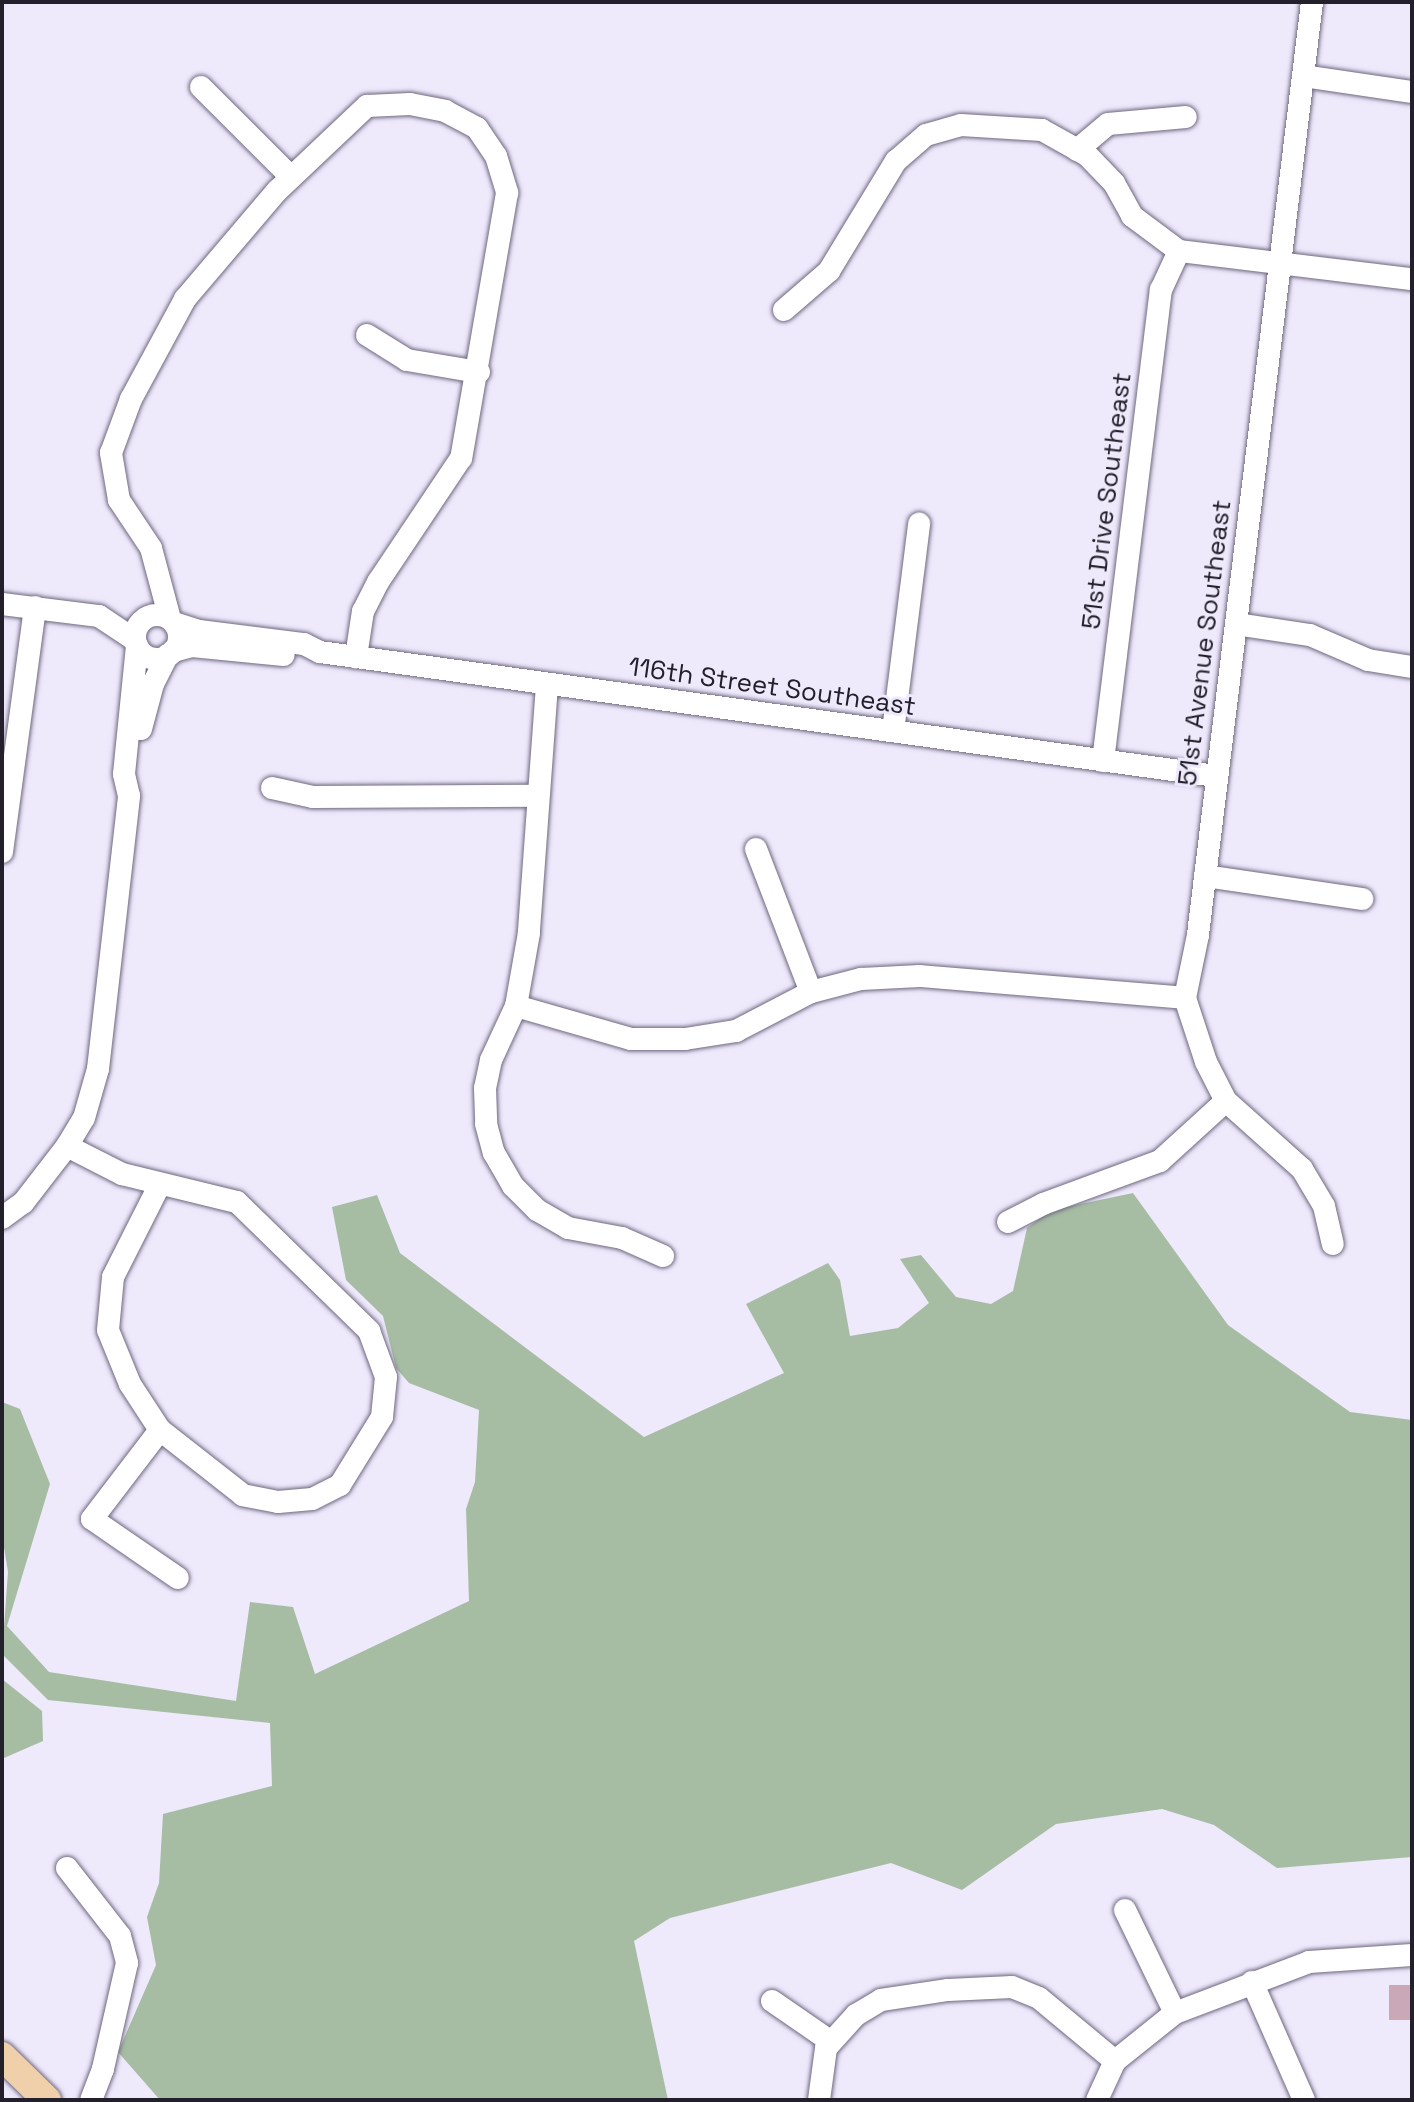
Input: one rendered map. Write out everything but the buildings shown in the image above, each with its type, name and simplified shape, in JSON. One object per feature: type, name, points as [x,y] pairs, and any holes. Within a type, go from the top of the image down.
[{"type":"main road","points":[[2,2056],[47,2100]]},
{"type":"street","name":"51st Avenue Southeast","points":[[1312,2],[1205,876],[1185,998],[1206,1062],[1226,1101],[1302,1169],[1324,1206],[1333,1244]]},
{"type":"street","points":[[1303,76],[1412,92]]},
{"type":"street","points":[[201,87],[291,177]]},
{"type":"street","points":[[2,1218],[23,1203],[67,1146],[84,1118],[98,1069],[129,796],[138,777],[145,707],[179,638],[157,582],[151,548],[119,500],[111,453],[131,399],[185,299],[291,177],[367,106],[410,104],[445,111],[477,128],[496,156],[507,193],[479,372],[461,458],[363,611],[356,657]]},
{"type":"street","points":[[1077,150],[1108,124],[1186,117]]},
{"type":"street","points":[[784,310],[829,271],[882,179],[926,135],[961,125],[1002,125],[1042,130],[1077,150],[1114,183],[1132,216],[1179,251],[1412,279]]},
{"type":"street","name":"51st Drive Southeast","points":[[1103,761],[1161,290],[1179,251]]},
{"type":"street","points":[[367,335],[407,360],[479,372]]},
{"type":"street","points":[[893,731],[919,524]]},
{"type":"street","points":[[129,796],[124,774],[140,631],[157,582]]},
{"type":"street","points":[[2,604],[99,616],[140,631],[154,658],[171,653]]},
{"type":"street","points":[[2,852],[35,607]]},
{"type":"street","name":"116th Street Southeast","points":[[140,631],[172,621],[199,631],[304,644],[320,652],[1216,776]]},
{"type":"street","points":[[1236,624],[1310,635],[1368,660],[1412,667]]},
{"type":"street","name":"116th Street Southeast","points":[[171,653],[192,646],[303,657],[320,652]]},
{"type":"street","points":[[547,685],[535,796],[529,933],[516,1006],[491,1060],[485,1088],[494,1153],[513,1186],[537,1210],[568,1228],[622,1238],[663,1256]]},
{"type":"street","points":[[272,788],[313,797],[535,796]]},
{"type":"street","points":[[756,849],[811,992]]},
{"type":"street","points":[[1205,876],[1362,899]]},
{"type":"street","points":[[516,1006],[631,1039],[685,1039],[736,1031],[811,992],[861,979],[920,976],[1185,998]]},
{"type":"street","points":[[1008,1222],[1043,1204],[1160,1161],[1226,1101]]},
{"type":"street","points":[[67,1146],[122,1174],[237,1202],[333,1290],[369,1331],[386,1377],[382,1417],[340,1485],[312,1499],[278,1502],[243,1495],[160,1430],[130,1384],[108,1330],[113,1277],[160,1184]]},
{"type":"street","points":[[160,1430],[92,1519],[178,1578]]},
{"type":"street","points":[[67,1868],[120,1936],[127,1963],[103,2069],[91,2100]]},
{"type":"street","points":[[1125,1910],[1175,2013]]},
{"type":"street","points":[[1097,2100],[1115,2061],[1175,2013],[1309,1962],[1412,1955]]},
{"type":"street","points":[[1252,1982],[1304,2100]]},
{"type":"street","points":[[819,2100],[830,2041],[856,2015],[881,2000],[1012,1987],[1039,1998],[1115,2061]]},
{"type":"street","points":[[772,2001],[830,2041]]},
{"type":"green space","points":[[1133,1193],[1228,1325],[1350,1412],[1412,1420],[1412,1857],[1277,1868],[1214,1825],[1162,1809],[1056,1824],[962,1890],[891,1863],[670,1918],[634,1941],[668,2100],[160,2100],[118,2052],[156,1965],[147,1917],[159,1883],[163,1814],[272,1786],[270,1723],[48,1700],[2,1654],[8,1572],[2,1535],[2,1402],[20,1409],[50,1484],[7,1626],[49,1672],[236,1701],[250,1602],[293,1607],[315,1674],[469,1601],[466,1509],[475,1482],[479,1410],[409,1383],[396,1368],[383,1316],[346,1280],[332,1207],[377,1195],[400,1253],[644,1437],[784,1373],[746,1304],[828,1263],[840,1280],[850,1336],[898,1328],[929,1303],[900,1259],[921,1255],[956,1297],[991,1304],[1013,1291],[1027,1228],[1052,1210]]},
{"type":"green space","points":[[2,1679],[42,1711],[43,1741],[4,1758]]}]
